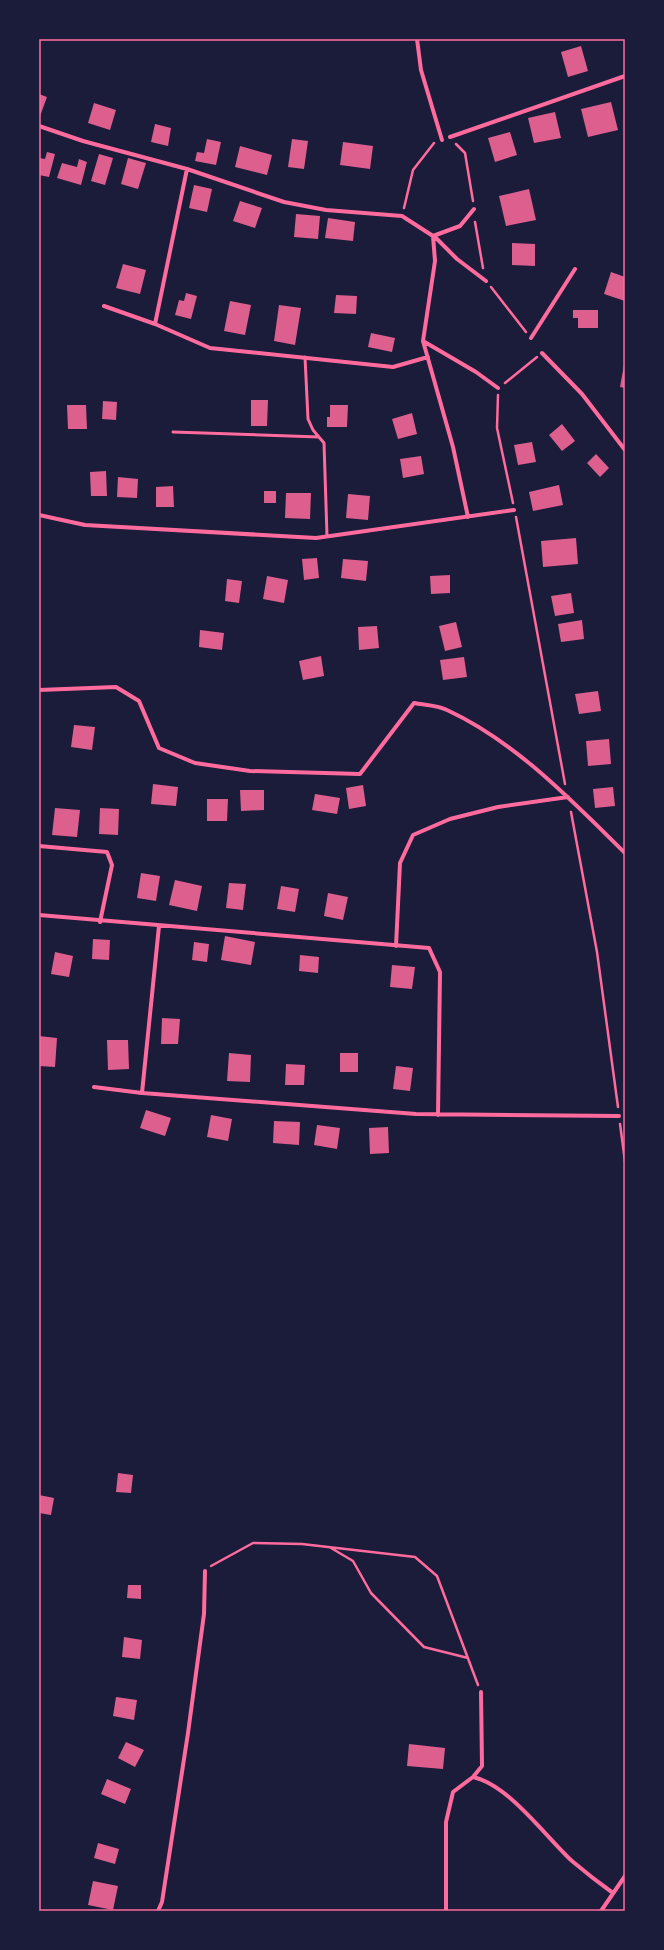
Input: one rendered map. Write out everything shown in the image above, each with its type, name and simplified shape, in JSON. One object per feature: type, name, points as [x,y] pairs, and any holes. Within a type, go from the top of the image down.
[{"type":"street","points":[[417,39],[421,70],[442,140]]},
{"type":"street","points":[[450,137],[625,76]]},
{"type":"street","points":[[39,126],[83,141],[187,169],[284,202],[326,210],[402,216],[434,236],[457,259],[486,281]]},
{"type":"street","points":[[155,324],[187,169]]},
{"type":"street","points":[[434,236],[460,226],[474,209]]},
{"type":"street","points":[[434,236],[435,261],[423,341],[453,447],[468,517]]},
{"type":"street","points":[[531,338],[575,269]]},
{"type":"street","points":[[104,306],[155,324],[210,348],[393,367],[428,357]]},
{"type":"street","points":[[423,341],[476,372],[498,388]]},
{"type":"street","points":[[542,353],[582,394],[625,450]]},
{"type":"street","points":[[39,515],[85,525],[316,538],[514,510]]},
{"type":"street","points":[[40,691],[116,687],[139,701],[159,748],[195,763],[250,771],[360,774],[414,703],[446,709],[502,741],[568,797],[625,853]]},
{"type":"street","points":[[396,946],[400,863],[413,835],[450,819],[491,808],[568,797]]},
{"type":"street","points":[[39,846],[107,852],[112,865],[100,922]]},
{"type":"street","points":[[39,915],[100,922],[428,948],[440,972],[438,1114]]},
{"type":"street","points":[[142,1093],[159,926]]},
{"type":"street","points":[[94,1087],[142,1093],[416,1114],[619,1116]]},
{"type":"street","points":[[158,1911],[162,1902],[188,1733],[204,1614],[205,1571]]},
{"type":"street","points":[[446,1911],[446,1822],[453,1792],[473,1778],[482,1766],[480,1692]]},
{"type":"street","points":[[473,1778],[481,1779],[505,1793],[573,1861],[613,1894]]},
{"type":"street","points":[[601,1911],[625,1876]]},
{"type":"lane","points":[[305,358],[308,419],[324,443],[327,536]]},
{"type":"lane","points":[[172,432],[319,436]]},
{"type":"path","points":[[450,137],[465,153],[470,178],[475,226],[486,281],[531,338]]},
{"type":"path","points":[[402,216],[413,170],[434,144],[442,140]]},
{"type":"path","points":[[542,353],[498,388],[498,428],[598,952],[625,1161]]},
{"type":"path","points":[[205,1571],[210,1566],[253,1543],[302,1544],[415,1557],[437,1576],[480,1692]]},
{"type":"path","points":[[331,1547],[353,1561],[371,1593],[424,1647],[468,1659]]},
{"type":"building","points":[[581,46],[588,71],[568,77],[561,52]]},
{"type":"building","points":[[39,94],[47,97],[39,119]]},
{"type":"building","points":[[611,102],[618,130],[588,137],[581,109]]},
{"type":"building","points":[[94,103],[116,110],[110,130],[88,123]]},
{"type":"building","points":[[555,112],[561,138],[534,143],[528,118]]},
{"type":"building","points":[[155,124],[171,128],[168,146],[151,142]]},
{"type":"building","points":[[510,132],[517,155],[495,162],[488,138]]},
{"type":"building","points":[[207,139],[221,142],[216,165],[195,161],[197,152],[204,153]]},
{"type":"building","points":[[292,139],[308,141],[304,169],[288,167]]},
{"type":"building","points":[[343,142],[373,146],[370,169],[340,165]]},
{"type":"building","points":[[240,146],[272,155],[267,175],[235,167]]},
{"type":"building","points":[[47,152],[55,154],[49,177],[39,175],[39,158],[45,159]]},
{"type":"building","points":[[99,154],[113,158],[105,185],[91,181]]},
{"type":"building","points":[[128,158],[146,163],[138,189],[121,184]]},
{"type":"building","points":[[79,159],[87,162],[81,185],[57,178],[62,163],[77,167]]},
{"type":"building","points":[[194,185],[212,189],[207,212],[189,208]]},
{"type":"building","points":[[529,189],[536,220],[506,226],[499,196]]},
{"type":"building","points":[[240,201],[262,208],[255,228],[233,221]]},
{"type":"building","points":[[296,214],[320,216],[318,239],[294,237]]},
{"type":"building","points":[[328,218],[355,222],[353,241],[325,238]]},
{"type":"building","points":[[512,243],[535,244],[535,266],[512,265]]},
{"type":"building","points":[[123,264],[146,270],[140,294],[116,288]]},
{"type":"building","points":[[611,272],[625,277],[625,301],[604,294]]},
{"type":"building","points":[[186,293],[197,296],[191,319],[175,315],[179,300],[184,301]]},
{"type":"building","points":[[336,295],[357,296],[356,314],[334,313]]},
{"type":"building","points":[[230,301],[251,305],[245,335],[224,331]]},
{"type":"building","points":[[279,305],[301,308],[295,345],[274,341]]},
{"type":"building","points":[[573,310],[598,310],[598,328],[578,328],[578,318],[573,318]]},
{"type":"building","points":[[371,333],[395,338],[392,352],[368,347]]},
{"type":"building","points":[[625,365],[625,388],[620,387]]},
{"type":"building","points":[[251,400],[268,400],[267,426],[251,426]]},
{"type":"building","points":[[103,401],[117,402],[116,420],[102,419]]},
{"type":"building","points":[[67,405],[86,405],[87,429],[68,429]]},
{"type":"building","points":[[330,405],[348,405],[347,427],[327,427],[327,417],[330,417]]},
{"type":"building","points":[[412,413],[417,434],[398,439],[392,419]]},
{"type":"building","points":[[562,424],[575,441],[562,451],[549,435]]},
{"type":"building","points":[[532,442],[536,462],[518,465],[514,445]]},
{"type":"building","points":[[596,454],[609,468],[600,477],[587,463]]},
{"type":"building","points":[[421,456],[424,474],[403,478],[400,459]]},
{"type":"building","points":[[106,471],[107,496],[91,496],[90,472]]},
{"type":"building","points":[[118,477],[138,479],[137,498],[117,497]]},
{"type":"building","points":[[559,485],[563,505],[533,511],[529,492]]},
{"type":"building","points":[[173,486],[174,507],[156,507],[156,487]]},
{"type":"building","points":[[264,491],[276,491],[276,503],[264,503]]},
{"type":"building","points":[[286,493],[311,493],[310,519],[285,518]]},
{"type":"building","points":[[348,494],[370,496],[368,520],[346,518]]},
{"type":"building","points":[[576,538],[578,564],[543,567],[541,541]]},
{"type":"building","points":[[317,558],[319,578],[304,580],[302,559]]},
{"type":"building","points":[[343,559],[368,561],[366,581],[341,578]]},
{"type":"building","points":[[450,575],[450,593],[431,594],[430,576]]},
{"type":"building","points":[[267,576],[288,580],[284,603],[263,599]]},
{"type":"building","points":[[227,579],[242,581],[239,603],[225,601]]},
{"type":"building","points":[[571,593],[574,613],[555,616],[551,596]]},
{"type":"building","points":[[582,620],[584,639],[561,642],[558,624]]},
{"type":"building","points":[[456,622],[462,647],[445,651],[439,626]]},
{"type":"building","points":[[377,626],[379,648],[359,650],[358,627]]},
{"type":"building","points":[[200,630],[224,633],[222,650],[199,647]]},
{"type":"building","points":[[321,656],[324,676],[303,680],[299,661]]},
{"type":"building","points":[[464,657],[467,677],[443,680],[440,660]]},
{"type":"building","points":[[598,691],[601,711],[579,714],[575,694]]},
{"type":"building","points":[[74,725],[95,727],[92,750],[71,747]]},
{"type":"building","points":[[609,739],[611,764],[588,766],[586,741]]},
{"type":"building","points":[[153,784],[178,787],[176,806],[151,804]]},
{"type":"building","points":[[363,785],[366,806],[349,809],[346,788]]},
{"type":"building","points":[[613,787],[615,806],[595,808],[593,789]]},
{"type":"building","points":[[240,790],[264,790],[264,810],[241,811]]},
{"type":"building","points":[[315,794],[340,798],[337,814],[312,810]]},
{"type":"building","points":[[207,799],[228,799],[227,821],[207,821]]},
{"type":"building","points":[[55,808],[80,810],[77,837],[52,835]]},
{"type":"building","points":[[100,808],[119,809],[118,835],[99,834]]},
{"type":"building","points":[[141,873],[160,876],[156,901],[137,898]]},
{"type":"building","points":[[175,880],[202,886],[197,911],[169,905]]},
{"type":"building","points":[[229,883],[246,884],[243,910],[226,908]]},
{"type":"building","points":[[281,886],[299,889],[295,912],[277,909]]},
{"type":"building","points":[[328,893],[348,897],[343,920],[324,916]]},
{"type":"building","points":[[225,936],[255,942],[251,965],[221,960]]},
{"type":"building","points":[[93,939],[110,940],[109,960],[92,959]]},
{"type":"building","points":[[194,942],[209,944],[207,962],[192,960]]},
{"type":"building","points":[[55,952],[73,956],[69,977],[51,974]]},
{"type":"building","points":[[300,955],[319,957],[318,973],[299,971]]},
{"type":"building","points":[[392,965],[415,967],[412,989],[390,987]]},
{"type":"building","points":[[162,1018],[180,1019],[178,1044],[161,1044]]},
{"type":"building","points":[[39,1036],[57,1038],[55,1067],[39,1066]]},
{"type":"building","points":[[107,1040],[128,1040],[129,1069],[108,1070]]},
{"type":"building","points":[[229,1053],[251,1055],[250,1082],[227,1081]]},
{"type":"building","points":[[340,1053],[358,1053],[358,1072],[340,1072]]},
{"type":"building","points":[[286,1064],[305,1065],[304,1085],[285,1085]]},
{"type":"building","points":[[396,1066],[413,1068],[410,1091],[393,1089]]},
{"type":"building","points":[[146,1110],[171,1118],[165,1136],[140,1128]]},
{"type":"building","points":[[211,1115],[232,1119],[228,1141],[207,1137]]},
{"type":"building","points":[[274,1121],[300,1122],[299,1145],[273,1143]]},
{"type":"building","points":[[317,1125],[340,1128],[337,1149],[314,1145]]},
{"type":"building","points":[[388,1127],[389,1153],[370,1154],[369,1128]]},
{"type":"building","points":[[118,1473],[133,1475],[131,1493],[116,1492]]},
{"type":"building","points":[[39,1495],[54,1498],[51,1515],[39,1513]]},
{"type":"building","points":[[128,1585],[141,1585],[141,1599],[127,1598]]},
{"type":"building","points":[[124,1637],[142,1640],[140,1659],[122,1657]]},
{"type":"building","points":[[116,1697],[137,1700],[134,1720],[113,1716]]},
{"type":"building","points":[[126,1742],[144,1750],[135,1767],[118,1758]]},
{"type":"building","points":[[409,1744],[445,1748],[443,1769],[407,1766]]},
{"type":"building","points":[[107,1779],[131,1789],[125,1804],[101,1794]]},
{"type":"building","points":[[98,1843],[119,1849],[115,1864],[94,1858]]},
{"type":"building","points":[[93,1881],[118,1886],[113,1910],[88,1905]]}]
